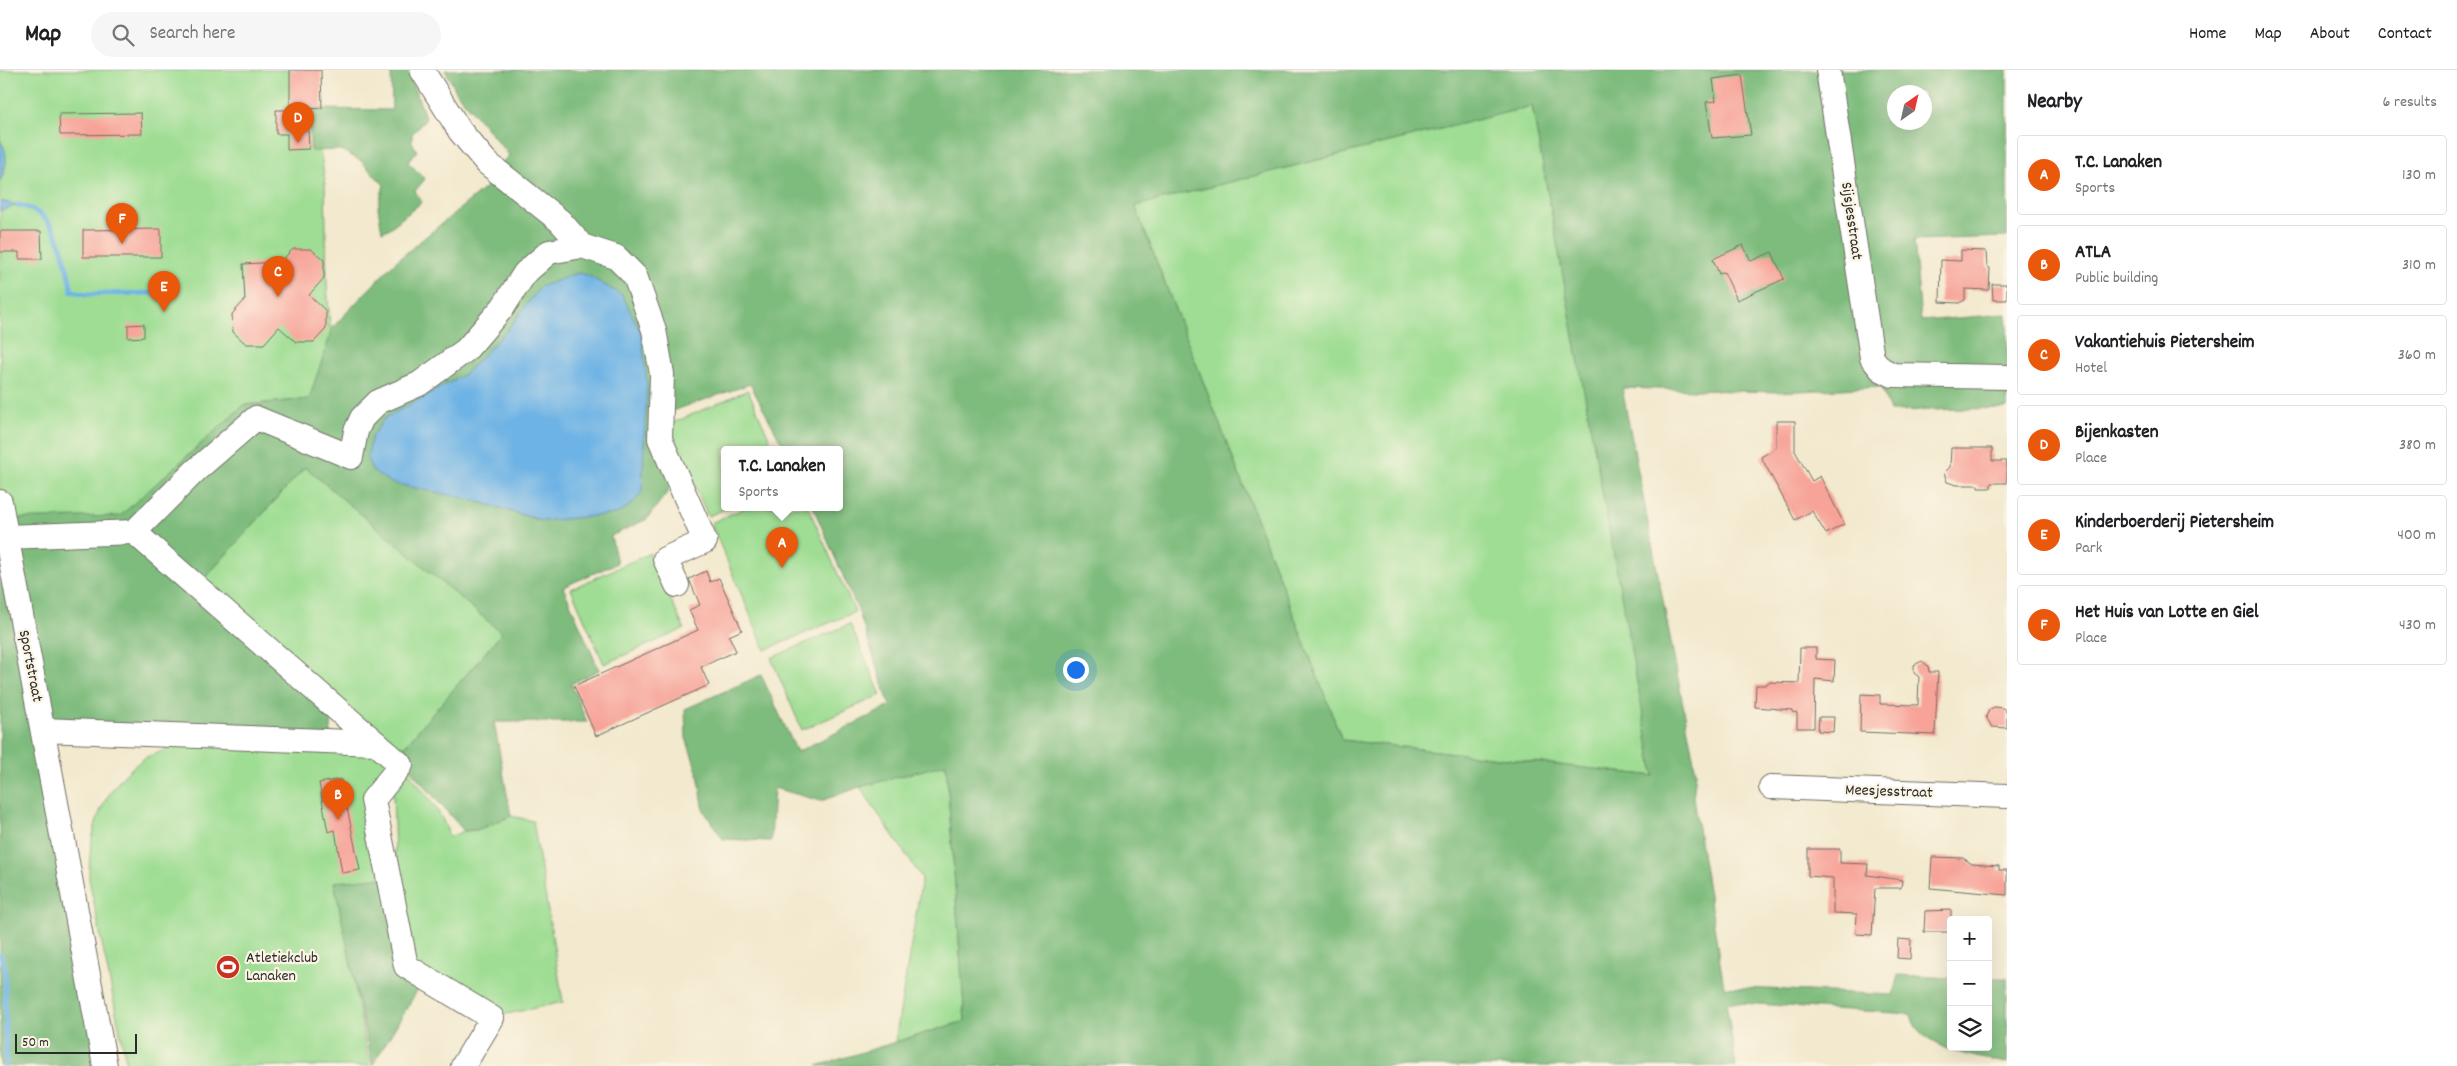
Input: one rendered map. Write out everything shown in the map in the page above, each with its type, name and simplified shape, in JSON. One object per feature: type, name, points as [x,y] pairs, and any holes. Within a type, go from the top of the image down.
[{"type":"street","points":[[422,70],[460,132],[487,163],[560,222],[582,246]]},
{"type":"street","name":"Sijsjesstraat","points":[[1828,70],[1872,358],[1881,369],[1893,375],[2007,377]]},
{"type":"street","points":[[7,537],[134,532],[195,471],[256,418],[351,457],[356,431],[362,418],[378,402],[419,384],[466,350],[503,306],[525,273],[548,252],[582,246],[616,257],[635,276],[654,330],[662,374],[660,439],[705,541],[665,559],[677,585]]},
{"type":"street","name":"Sportstraat","points":[[0,502],[106,1066]]},
{"type":"street","points":[[134,532],[401,765],[373,800],[406,966],[492,1018],[463,1066]]},
{"type":"street","points":[[43,730],[376,744]]},
{"type":"street","name":"Meesjesstraat","points":[[1771,787],[2007,796]]},
{"type":"green space","points":[[0,70],[312,70],[312,101],[325,181],[327,285],[331,338],[309,399],[244,405],[129,522],[0,525]]},
{"type":"green space","points":[[391,70],[407,70],[426,119],[412,134],[412,142],[417,151],[408,162],[425,179],[415,191],[422,202],[390,228],[382,232],[378,207],[384,185],[361,161],[341,150],[311,151],[310,115],[316,109],[392,110]]},
{"type":"green space","points":[[445,70],[2007,70],[2007,237],[1914,240],[1921,321],[2007,314],[2007,408],[1890,411],[1881,387],[1777,392],[1622,388],[1696,772],[1693,798],[1724,987],[1893,995],[1898,975],[1947,978],[1947,1049],[1924,1036],[1916,1026],[1911,1014],[1726,1002],[1736,1066],[817,1066],[965,1021],[946,764],[860,787],[821,801],[774,788],[771,841],[723,839],[704,811],[698,774],[686,738],[685,709],[761,675],[797,752],[890,706],[858,610],[815,511],[843,511],[843,446],[783,446],[750,384],[655,417],[672,486],[647,519],[611,536],[617,563],[563,587],[599,670],[571,684],[587,722],[494,722],[511,816],[477,830],[464,831],[397,755],[502,633],[305,467],[204,579],[333,711],[330,736],[37,723],[100,1066],[0,1066],[0,519],[120,516],[244,405],[309,399],[333,327],[394,263],[497,178],[498,167],[509,155],[457,93]],"holes":[[[1532,106],[1654,776],[1342,740],[1135,206]],[[540,287],[543,521],[469,499],[396,412],[465,374],[508,329]]]},
{"type":"green space","points":[[1532,106],[1655,776],[1342,740],[1135,206]]},
{"type":"green space","points":[[748,390],[773,446],[721,446],[721,511],[708,516],[668,425]]},
{"type":"green space","points":[[306,466],[503,633],[397,755],[204,579]]},
{"type":"green space","points":[[738,511],[810,511],[855,612],[765,650],[711,523]]},
{"type":"green space","points":[[650,553],[684,629],[604,664],[571,589]]},
{"type":"green space","points":[[850,624],[881,695],[802,730],[771,658]]},
{"type":"green space","points":[[167,740],[369,747],[389,761],[367,795],[381,876],[377,884],[338,892],[369,1066],[127,1066],[89,879],[91,844],[100,812],[116,785],[144,758],[167,749]]},
{"type":"green space","points":[[946,763],[965,1021],[895,1042],[922,878],[860,787]]},
{"type":"green space","points":[[408,771],[438,811],[449,837],[464,831],[477,830],[511,816],[533,821],[563,1002],[493,1017],[409,961],[395,856],[393,792]]},
{"type":"green space","points":[[395,876],[409,961],[423,981],[372,1066],[334,882]]},
{"type":"green space","points":[[1992,978],[2007,978],[2007,1063],[1954,1051],[1992,1051]]},
{"type":"water","points":[[0,140],[5,150],[6,160],[0,181]]},
{"type":"water","points":[[0,201],[18,205],[0,211]]},
{"type":"water","points":[[578,273],[587,275],[622,295],[642,334],[647,385],[642,492],[631,505],[617,514],[543,521],[469,499],[391,483],[373,471],[367,458],[372,436],[385,418],[465,374],[508,329],[540,287]]},
{"type":"building","points":[[290,70],[321,70],[322,108],[307,109],[309,149],[287,150],[287,134],[276,134],[276,110],[290,110]]},
{"type":"building","points":[[1742,75],[1751,135],[1712,138],[1706,102],[1716,101],[1713,79]]},
{"type":"building","points":[[141,113],[142,134],[60,135],[59,114]]},
{"type":"building","points":[[161,229],[161,257],[83,257],[83,230]]},
{"type":"building","points":[[0,231],[41,231],[42,259],[19,259],[19,252],[0,252]]},
{"type":"building","points":[[1743,245],[1751,261],[1772,252],[1784,279],[1737,300],[1724,272],[1719,274],[1713,259]]},
{"type":"building","points":[[293,249],[311,249],[324,260],[324,278],[309,295],[326,311],[326,329],[314,342],[296,342],[279,327],[264,344],[246,344],[233,332],[232,314],[245,300],[243,264],[280,262]]},
{"type":"building","points":[[1961,250],[1986,251],[1987,266],[1990,268],[1989,290],[1965,289],[1965,300],[1959,303],[1940,302],[1941,260],[1961,261]]},
{"type":"building","points":[[1992,284],[2007,284],[2007,300],[1993,300]]},
{"type":"building","points":[[144,324],[144,337],[128,338],[128,325]]},
{"type":"building","points":[[1776,421],[1795,421],[1795,451],[1812,481],[1820,476],[1844,524],[1826,534],[1812,511],[1795,520],[1761,457],[1776,448]]},
{"type":"building","points":[[1951,448],[1992,448],[1992,461],[2007,461],[2007,483],[1991,483],[1991,488],[1978,488],[1978,485],[1957,485],[1947,482],[1944,473],[1950,467]]},
{"type":"building","points":[[706,571],[710,582],[719,578],[742,630],[729,636],[736,651],[701,667],[709,685],[596,736],[574,686],[698,630],[689,610],[700,605],[689,579]]},
{"type":"building","points":[[1800,648],[1816,648],[1816,659],[1835,660],[1834,681],[1815,679],[1814,728],[1797,728],[1797,713],[1792,712],[1792,710],[1755,707],[1756,685],[1765,685],[1769,682],[1799,683]]},
{"type":"building","points":[[1922,661],[1928,666],[1929,672],[1938,672],[1935,735],[1860,732],[1861,694],[1880,695],[1880,704],[1918,705],[1919,677],[1914,673],[1914,665]]},
{"type":"building","points":[[1994,707],[2003,708],[2007,713],[2007,728],[1992,727],[1986,717],[1989,710]]},
{"type":"building","points":[[1819,717],[1834,717],[1833,732],[1818,731]]},
{"type":"building","points":[[341,779],[360,870],[342,873],[335,830],[328,832],[319,783]]},
{"type":"building","points":[[1808,849],[1840,849],[1840,863],[1868,864],[1867,875],[1902,880],[1901,888],[1875,888],[1872,935],[1856,934],[1857,914],[1833,913],[1833,878],[1808,876]]},
{"type":"building","points":[[1932,857],[1963,858],[1972,864],[1999,866],[1999,870],[2007,870],[2007,895],[1930,888]]},
{"type":"building","points":[[1951,910],[1951,916],[1947,916],[1947,932],[1924,932],[1925,911]]},
{"type":"building","points":[[1898,939],[1911,940],[1910,959],[1897,958]]},
{"type":"waterway","points":[[18,205],[32,209],[51,226],[58,238],[72,291],[86,294],[161,293],[168,291]]},
{"type":"waterway","points":[[0,955],[5,967],[6,1066]]},
{"type":"place","name":"Bijenkasten","points":[[298,143]]},
{"type":"place","name":"Het Huis van Lotte en Giel","points":[[122,244]]},
{"type":"place","name":"Vakantiehuis Pietersheim","points":[[278,297]]},
{"type":"place","name":"Kinderboerderij Pietersheim","points":[[164,312]]},
{"type":"place","name":"T.C. Lanaken","points":[[782,568]]},
{"type":"place","name":"ATLA","points":[[338,820]]},
{"type":"place","name":"Atletiekclub Lanaken","points":[[228,967]]}]
